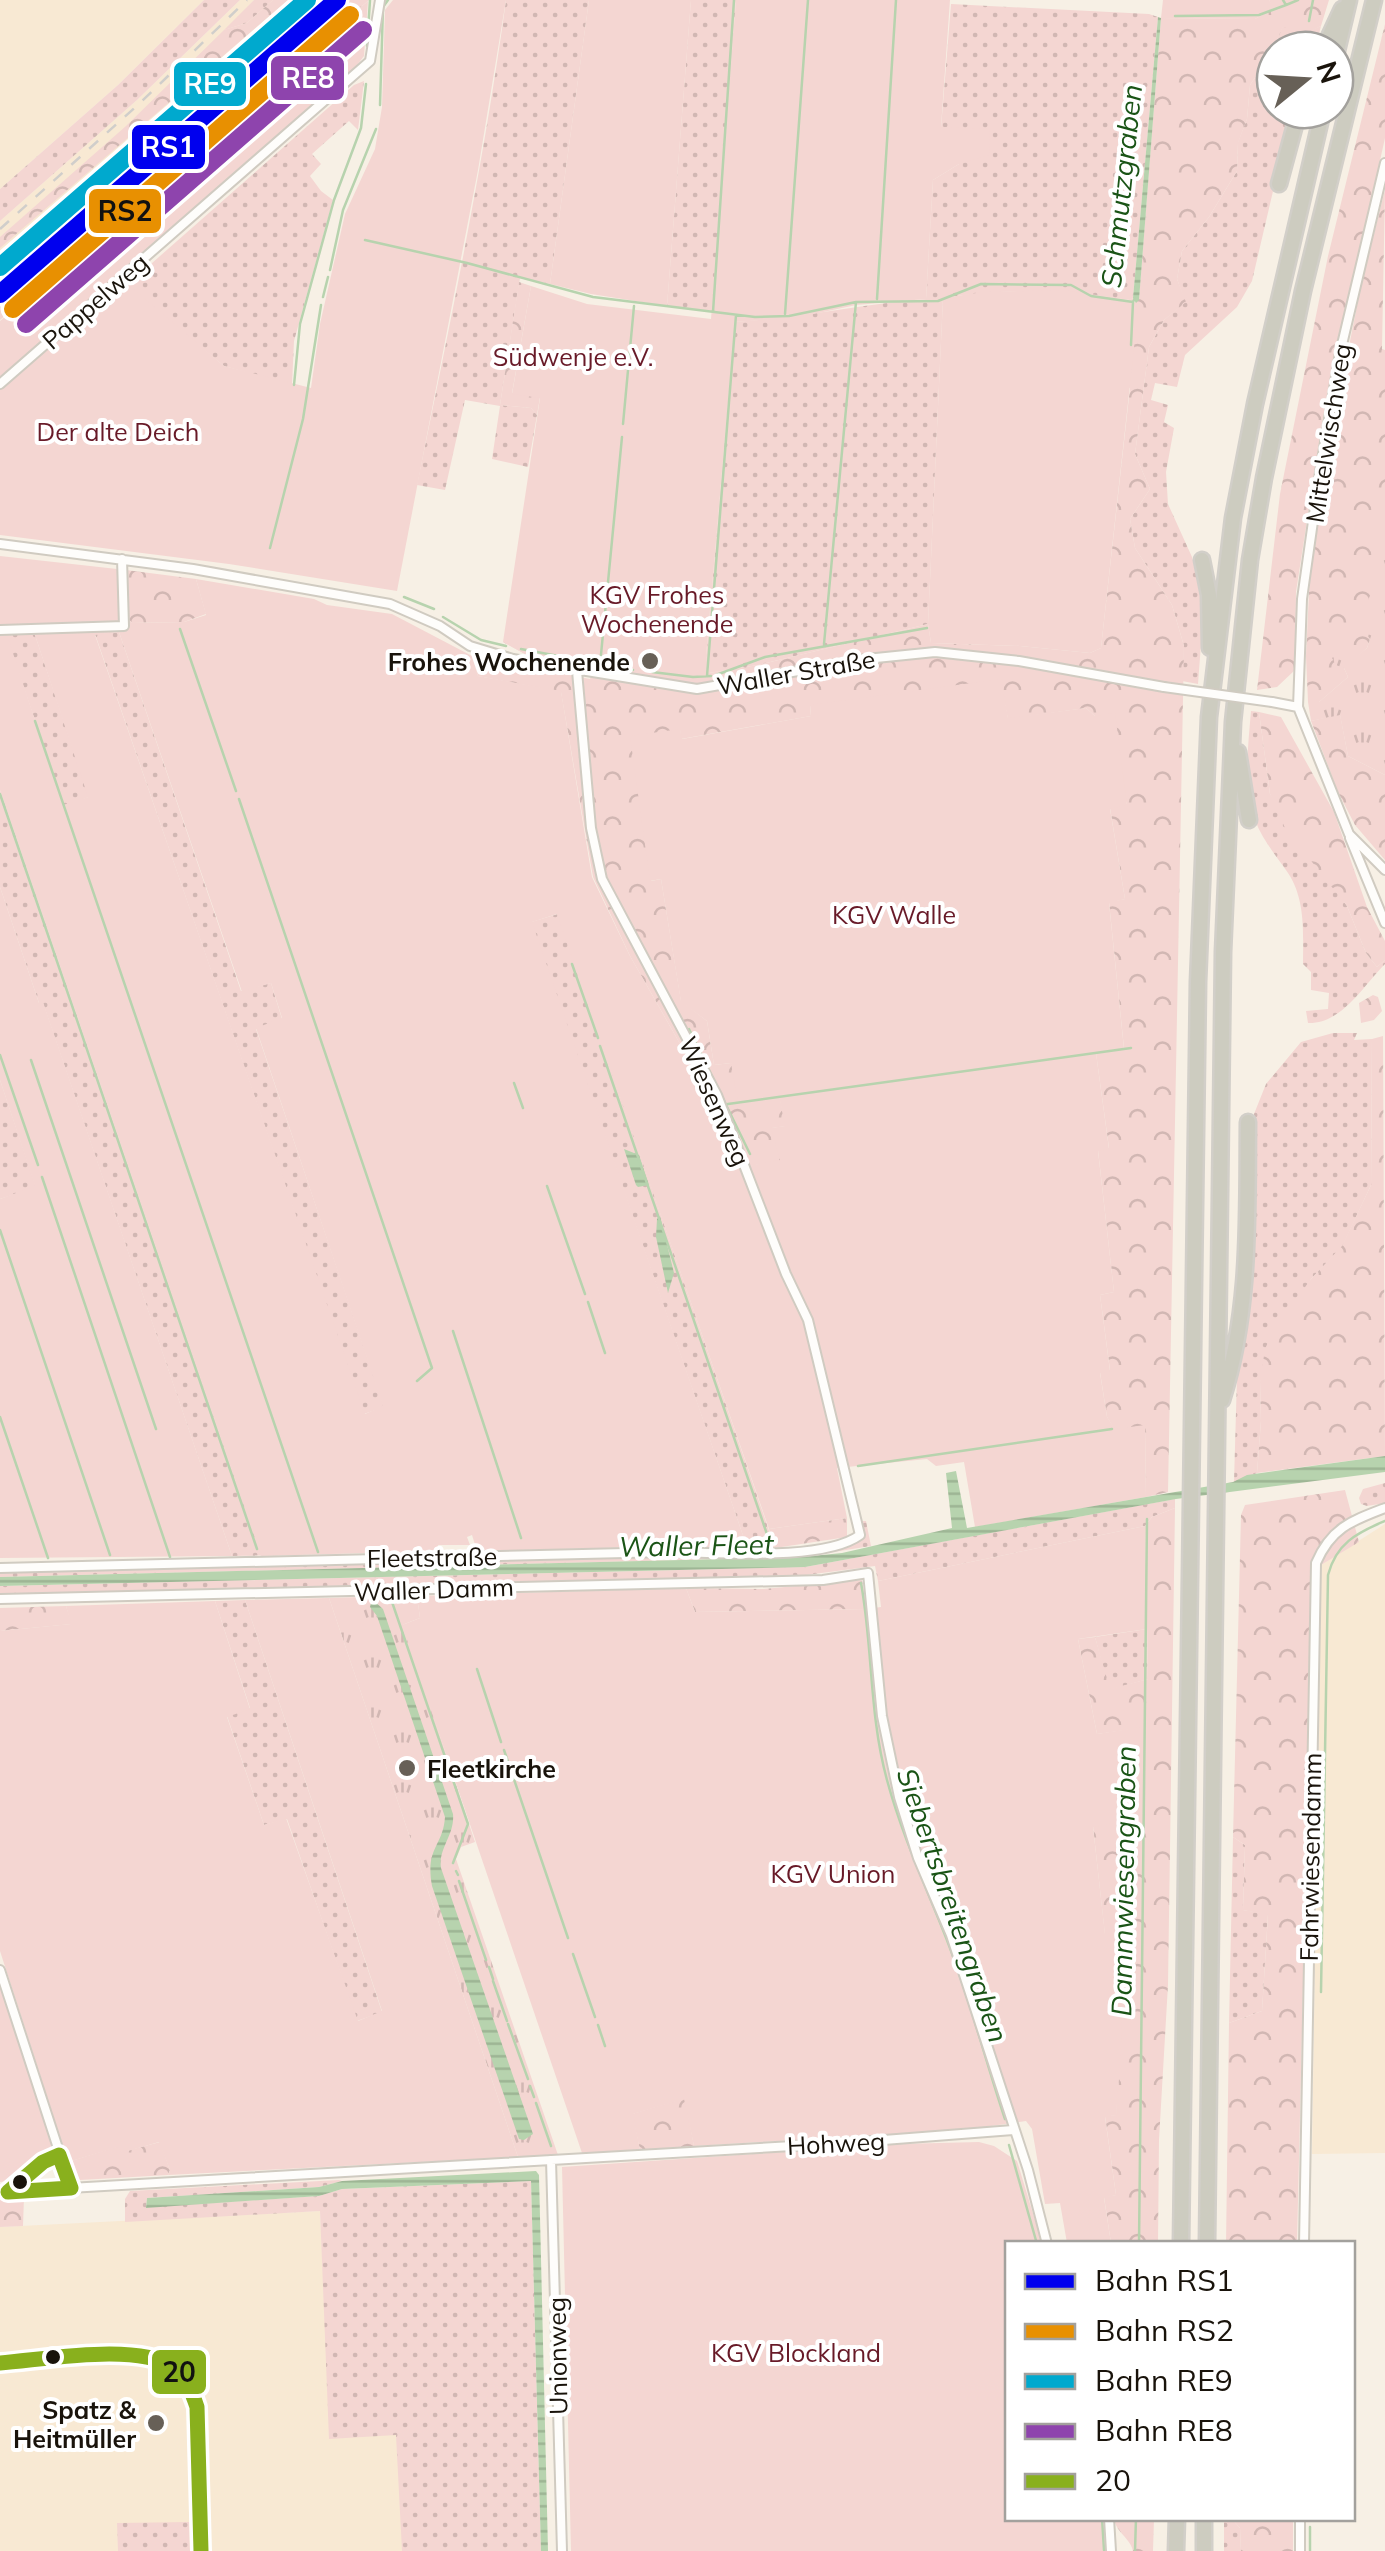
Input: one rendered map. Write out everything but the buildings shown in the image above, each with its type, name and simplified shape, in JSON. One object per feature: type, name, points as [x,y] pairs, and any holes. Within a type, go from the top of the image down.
[{"type":"highway","points":[[1333,30],[1349,0]]},
{"type":"highway","points":[[1342,30],[1349,0]]},
{"type":"highway","points":[[1207,2241],[1223,952],[1232,722],[1250,560],[1264,478],[1303,292],[1374,0]]},
{"type":"highway","points":[[1279,184],[1294,130]]},
{"type":"highway","points":[[1181,2241],[1198,982],[1214,675],[1233,518],[1318,130]]},
{"type":"highway","points":[[1202,560],[1214,675]]},
{"type":"highway","points":[[1232,722],[1249,820]]},
{"type":"highway","points":[[1217,1414],[1230,1372],[1247,1273],[1248,1122]]},
{"type":"highway","points":[[1176,2551],[1177,2521]]},
{"type":"highway","points":[[1204,2521],[1204,2551]]},
{"type":"street","name":"Pappelweg","points":[[0,384],[370,61],[380,0]]},
{"type":"street","name":"Mittelwischweg","points":[[1298,707],[1302,599],[1320,472],[1340,353],[1385,164]]},
{"type":"street","name":"Waller Straße","points":[[0,544],[122,559],[390,604],[428,620],[470,646],[577,671],[697,688],[866,659],[935,652],[1001,658],[1298,707]]},
{"type":"street","points":[[0,630],[124,626],[122,559]]},
{"type":"street","name":"Wiesenweg","points":[[577,671],[591,828],[602,879],[717,1095],[786,1274],[808,1320],[860,1535]]},
{"type":"street","points":[[1298,707],[1385,923]]},
{"type":"street","points":[[1349,834],[1385,870],[1366,882]]},
{"type":"street","name":"Fahrwiesendamm","points":[[1304,2241],[1316,1563],[1325,1542],[1339,1529],[1385,1508]]},
{"type":"street","name":"Fleetstraße","points":[[0,1568],[668,1552],[776,1553],[848,1542],[860,1535]]},
{"type":"street","name":"Waller Damm","points":[[0,1599],[823,1580],[868,1572],[882,1716],[898,1798],[918,1858],[952,1934],[1014,2130]]},
{"type":"street","points":[[0,1970],[71,2188]]},
{"type":"street","points":[[1014,2130],[1046,2241]]},
{"type":"street","name":"Hohweg","points":[[0,2192],[1014,2130]]},
{"type":"street","name":"Unionweg","points":[[551,2160],[562,2551]]},
{"type":"street","points":[[0,2363],[122,2356],[164,2362],[179,2372],[191,2387],[197,2408],[201,2551]]},
{"type":"street","points":[[1109,2521],[1111,2551]]},
{"type":"street","points":[[1300,2521],[1300,2551]]},
{"type":"shaded area","points":[[0,0],[204,0],[118,85],[0,189]]},
{"type":"shaded area","points":[[240,0],[254,0],[227,29],[247,23],[273,0],[349,0],[0,304],[0,221],[137,100]]},
{"type":"shaded area","points":[[1158,17],[1161,18],[1136,303],[1133,298]]},
{"type":"shaded area","points":[[624,1149],[639,1155],[649,1185],[636,1185]]},
{"type":"shaded area","points":[[660,1216],[674,1273],[668,1293],[656,1237]]},
{"type":"shaded area","points":[[1385,1456],[1385,1472],[1176,1499],[805,1567],[0,1586],[0,1577],[802,1557],[842,1553],[952,1528],[946,1473],[956,1471],[967,1528],[1233,1482],[1247,1475]]},
{"type":"shaded area","points":[[1385,1524],[1385,2153],[1312,2154],[1321,1565]]},
{"type":"shaded area","points":[[372,1599],[383,1609],[453,1814],[441,1868],[533,2134],[524,2140],[519,2139],[432,1886],[431,1863],[445,1817],[377,1616],[370,1607]]},
{"type":"shaded area","points":[[536,2171],[548,2551],[541,2551],[531,2181],[342,2189],[319,2196],[146,2208],[147,2198],[319,2187],[342,2181]]},
{"type":"shaded area","points":[[320,2211],[326,2336],[530,2426],[533,2551],[0,2551],[0,2227]]},
{"type":"green space","points":[[204,0],[240,0],[137,100],[0,221],[0,189],[118,85]]},
{"type":"green space","points":[[254,0],[273,0],[247,23],[224,30]]},
{"type":"green space","points":[[273,0],[288,0],[0,248],[0,237],[126,126],[224,30],[247,23]]},
{"type":"green space","points":[[349,0],[369,0],[0,320],[0,304]]},
{"type":"green space","name":"Der alte Deich","points":[[393,0],[506,0],[478,170],[397,591],[229,564],[0,535],[0,321],[368,1],[364,56],[354,69],[117,275],[224,366],[311,388],[320,324],[345,214],[375,149],[382,107],[385,10]]},
{"type":"green space","points":[[506,0],[589,0],[550,284],[520,278],[500,405],[531,408],[537,415],[528,467],[492,459],[500,406],[465,400],[445,490],[417,485],[477,183]]},
{"type":"green space","points":[[589,0],[691,0],[667,306],[550,284]]},
{"type":"green space","points":[[691,0],[736,0],[713,311],[667,306]]},
{"type":"green space","points":[[736,0],[950,0],[941,127],[990,129],[989,155],[959,164],[933,180],[926,299],[856,305],[795,318],[735,322],[706,656],[710,680],[688,680],[525,654],[503,642],[540,398],[512,394],[531,286],[587,304],[711,319]]},
{"type":"green space","points":[[1163,0],[1269,0],[1274,8],[1255,19],[1161,18]]},
{"type":"green space","points":[[1269,0],[1329,0],[1321,26],[1313,30],[1255,30],[1255,78],[1238,143],[1237,171],[1182,251],[1177,279],[1186,302],[1164,320],[1149,347],[1135,454],[1150,489],[1130,519],[1135,548],[1172,605],[1184,646],[1168,1492],[1146,1497],[1145,1426],[1115,1430],[1107,1417],[1100,1372],[1110,1370],[1100,1295],[1114,1292],[1098,1150],[1109,1148],[1096,1053],[1124,1048],[1109,902],[1125,899],[1110,808],[1127,804],[1095,716],[1086,708],[1008,719],[1000,680],[810,706],[811,716],[681,739],[680,730],[651,881],[661,879],[681,1001],[707,1021],[714,1065],[731,1063],[779,1095],[786,1126],[772,1128],[1028,1124],[735,1168],[695,1070],[630,956],[593,877],[561,692],[478,676],[472,656],[590,679],[595,667],[525,654],[503,642],[706,656],[709,673],[928,624],[931,643],[1090,653],[1101,648],[1130,388],[963,295],[1035,290],[1129,307],[1139,299],[1161,18],[1255,19],[1273,9]]},
{"type":"green space","points":[[951,4],[1158,17],[1133,298],[1036,292],[943,298],[928,624],[709,673],[706,656],[735,322],[926,299],[933,180],[959,164],[941,128]]},
{"type":"green space","points":[[1385,24],[1385,138],[1323,417],[1296,592],[1295,670],[1277,687],[1257,690],[1280,494],[1328,256]]},
{"type":"green space","points":[[1255,78],[1255,130],[1287,130],[1252,281],[1237,307],[1185,355],[1177,387],[1155,383],[1151,400],[1168,405],[1164,422],[1174,428],[1166,472],[1168,504],[1192,557],[1204,604],[1198,684],[1182,681],[1184,646],[1172,605],[1135,548],[1130,519],[1150,489],[1135,454],[1149,347],[1164,320],[1185,302],[1177,279],[1182,251],[1237,171],[1238,142],[1247,119],[1250,85]]},
{"type":"green space","points":[[364,81],[358,130],[349,121],[312,154],[321,164],[310,176],[333,200],[294,341],[292,385],[224,366],[126,286],[354,85]]},
{"type":"green space","points":[[1385,190],[1385,522],[1373,522],[1380,581],[1364,622],[1370,639],[1367,648],[1357,657],[1351,653],[1344,668],[1348,677],[1318,703],[1308,702],[1310,571],[1341,386]]},
{"type":"green space","points":[[519,282],[531,286],[512,393],[540,397],[537,415],[531,408],[500,405]]},
{"type":"green space","points":[[1063,290],[1133,298],[1138,312],[1101,648],[1090,653],[931,643],[928,624],[943,298],[983,292]]},
{"type":"green space","points":[[1373,522],[1385,522],[1385,775],[1348,756],[1340,715],[1311,721],[1308,702],[1319,702],[1348,677],[1332,658],[1338,647],[1346,646],[1357,656],[1367,648],[1370,639],[1362,628],[1360,615],[1374,579]]},
{"type":"green space","name":"KGV Walle","points":[[0,556],[126,570],[127,617],[132,623],[184,622],[206,615],[196,579],[392,614],[472,656],[478,676],[561,691],[592,877],[630,956],[695,1070],[736,1168],[780,1160],[771,1128],[785,1126],[779,1096],[738,1103],[731,1063],[714,1065],[707,1021],[681,1002],[661,879],[650,881],[630,736],[680,729],[682,739],[811,716],[810,705],[1001,679],[1008,718],[1086,708],[1095,716],[1115,713],[1127,805],[1110,809],[1125,899],[1109,903],[1124,1049],[1096,1053],[1109,1149],[1098,1151],[1114,1292],[1100,1295],[1110,1371],[1100,1373],[1107,1417],[1115,1429],[1145,1425],[1146,1497],[975,1527],[964,1462],[936,1466],[927,1459],[837,1468],[847,1518],[769,1529],[557,914],[532,922],[748,1550],[643,1547],[477,1551],[472,1535],[467,1537],[470,1545],[438,1545],[437,1551],[261,1556],[0,790]],"holes":[[[119,632],[242,992],[271,983],[282,1018],[256,1028],[383,1406],[365,1414],[95,635]],[[7,635],[35,635],[88,797],[63,805]]]},
{"type":"green space","points":[[126,570],[196,579],[206,614],[184,622],[132,623],[127,617]]},
{"type":"green space","points":[[119,632],[241,991],[271,983],[282,1019],[256,1029],[384,1407],[364,1414],[95,634]]},
{"type":"green space","points":[[6,635],[35,635],[89,797],[64,806]]},
{"type":"green space","points":[[1251,711],[1259,712],[1270,794],[1347,906],[1366,953],[1377,967],[1385,960],[1342,1011],[1320,1022],[1308,1023],[1306,1011],[1328,1009],[1329,993],[1311,990],[1311,972],[1303,964],[1298,894],[1262,835],[1251,806],[1247,766]]},
{"type":"green space","points":[[1259,712],[1281,717],[1334,812],[1367,907],[1385,941],[1385,960],[1377,967],[1366,953],[1347,906],[1285,828],[1270,794]]},
{"type":"green space","points":[[1340,714],[1348,756],[1385,775],[1385,860],[1355,825],[1311,721]]},
{"type":"green space","points":[[0,790],[236,1481],[289,1555],[232,1556],[0,887]]},
{"type":"green space","points":[[0,887],[232,1556],[0,1558],[0,1199],[35,1186],[0,1080]]},
{"type":"green space","points":[[558,914],[775,1548],[748,1550],[531,922]]},
{"type":"green space","points":[[1373,995],[1378,997],[1382,1011],[1374,1020],[1361,1023],[1359,1003]]},
{"type":"green space","points":[[1333,1033],[1357,1033],[1354,1040],[1372,1039],[1371,1185],[1342,1247],[1311,1279],[1260,1382],[1257,1473],[1234,1482],[1237,1376],[1252,1276],[1254,1114],[1266,1084],[1301,1042]]},
{"type":"green space","points":[[1383,1036],[1385,1456],[1257,1473],[1265,1349],[1274,1329],[1311,1279],[1342,1246],[1371,1185],[1372,1039]]},
{"type":"green space","points":[[0,1080],[36,1187],[0,1199]]},
{"type":"green space","points":[[1385,1483],[1385,1503],[1361,1504],[1363,1489]]},
{"type":"green space","points":[[1345,1490],[1359,1542],[1321,1565],[1314,1986],[1303,1987],[1297,2241],[1226,2241],[1229,2023],[1262,2011],[1268,1915],[1243,1910],[1245,1845],[1233,1837],[1241,1515],[1245,1505]]},
{"type":"green space","points":[[1175,1499],[1175,1508],[1152,1517],[1145,1526],[878,1581],[875,1566],[806,1575],[0,1596],[0,1586],[805,1567]]},
{"type":"green space","points":[[1175,1508],[1168,1985],[1158,2241],[1111,2241],[1104,2197],[1116,2195],[1105,2116],[1116,2115],[1120,1933],[1105,1935],[1093,1826],[1148,1727],[1097,1734],[1078,1639],[1095,1637],[1110,1689],[1148,1679],[1145,1526],[1152,1517]]},
{"type":"green space","points":[[847,1518],[847,1537],[775,1548],[769,1529]]},
{"type":"green space","points":[[861,1521],[866,1521],[871,1546],[802,1557],[0,1577],[0,1572],[825,1550],[859,1539],[863,1535]]},
{"type":"green space","name":"KGV Union","points":[[1145,1526],[1147,1629],[1078,1639],[1097,1734],[1148,1726],[1148,1817],[1093,1827],[1105,1934],[1121,1933],[1122,2043],[1116,2115],[1105,2117],[1116,2195],[1104,2198],[1111,2241],[1067,2241],[1060,2203],[1045,2204],[1032,2129],[1026,2121],[962,2130],[694,2146],[684,2099],[633,2114],[640,2150],[582,2153],[402,1625],[420,1618],[417,1596],[686,1588],[695,1612],[867,1609],[881,1607],[878,1581]]},
{"type":"green space","points":[[862,1580],[867,1609],[695,1612],[686,1588],[763,1589]]},
{"type":"green space","points":[[394,1596],[417,1596],[420,1618],[402,1625]]},
{"type":"green space","points":[[394,1596],[475,1842],[461,1847],[456,1859],[558,2155],[518,2157],[329,1598]]},
{"type":"green space","points":[[329,1598],[518,2157],[168,2175],[170,2170],[159,2142],[121,2153],[118,2147],[68,2162],[0,1951],[0,1631],[71,1624],[66,1606],[215,1601],[250,1709],[227,1717],[264,1825],[286,1818],[358,2021],[382,2011],[245,1600]]},
{"type":"green space","points":[[245,1600],[382,2012],[357,2021],[287,1819],[264,1825],[227,1716],[250,1708],[215,1601]]},
{"type":"green space","points":[[66,1606],[72,1624],[0,1631],[0,1608]]},
{"type":"green space","points":[[1147,1629],[1148,1679],[1109,1690],[1095,1637]]},
{"type":"green space","points":[[1233,1837],[1245,1845],[1243,1910],[1268,1914],[1262,2011],[1229,2023]]},
{"type":"green space","points":[[0,1986],[55,2154],[15,2178],[0,2182]]},
{"type":"green space","points":[[685,2098],[694,2146],[640,2150],[632,2114]]},
{"type":"green space","points":[[160,2142],[170,2170],[168,2175],[80,2180],[71,2172],[68,2162],[119,2146],[122,2152]]},
{"type":"green space","name":"KGV Blockland","points":[[979,2142],[994,2146],[1017,2161],[1041,2241],[1005,2241],[1005,2521],[1104,2521],[1106,2551],[571,2551],[562,2167]]},
{"type":"green space","points":[[342,2181],[319,2187],[147,2198],[146,2207],[319,2196],[342,2189],[531,2181],[541,2551],[402,2551],[396,2435],[329,2439],[320,2211],[125,2222],[125,2199],[130,2191]]},
{"type":"green space","points":[[24,2197],[23,2226],[0,2227],[0,2199]]},
{"type":"green space","points":[[1115,2521],[1154,2521],[1153,2551],[1133,2551]]},
{"type":"green space","points":[[1224,2521],[1234,2521],[1240,2528],[1241,2551],[1224,2551]]},
{"type":"green space","points":[[1234,2521],[1293,2521],[1293,2551],[1241,2551],[1240,2528]]},
{"type":"green space","points":[[189,2522],[190,2551],[118,2551],[117,2523]]},
{"type":"waterway","points":[[367,46],[370,0]]},
{"type":"waterway","points":[[380,105],[383,7],[388,0]]},
{"type":"waterway","points":[[713,312],[734,0]]},
{"type":"waterway","points":[[785,314],[808,0]]},
{"type":"waterway","points":[[877,299],[896,0]]},
{"type":"waterway","name":"Schmutzgraben","points":[[1283,0],[1286,5],[1298,0]]},
{"type":"waterway","points":[[1309,21],[1313,0]]},
{"type":"waterway","name":"Schmutzgraben","points":[[1175,16],[1259,15],[1286,5]]},
{"type":"waterway","points":[[294,385],[300,324],[334,200],[361,128],[366,84]]},
{"type":"waterway","points":[[330,270],[343,210],[376,129]]},
{"type":"waterway","name":"Schmutzgraben","points":[[365,240],[593,297],[755,317],[789,316],[856,302],[938,301],[981,284],[1071,285],[1091,296],[1133,302],[1135,298]]},
{"type":"waterway","points":[[323,297],[328,277]]},
{"type":"waterway","points":[[824,644],[856,302]]},
{"type":"waterway","points":[[1131,345],[1133,302]]},
{"type":"waterway","points":[[270,548],[303,419],[321,305]]},
{"type":"waterway","points":[[623,424],[634,306]]},
{"type":"waterway","points":[[707,676],[736,315]]},
{"type":"waterway","points":[[600,665],[622,437]]},
{"type":"waterway","points":[[404,597],[434,609]]},
{"type":"waterway","points":[[443,617],[481,640],[506,646]]},
{"type":"waterway","points":[[716,675],[765,657],[927,628]]},
{"type":"waterway","points":[[180,629],[236,791]]},
{"type":"waterway","points":[[521,649],[633,670]]},
{"type":"waterway","points":[[652,672],[711,676]]},
{"type":"waterway","points":[[35,721],[318,1552]]},
{"type":"waterway","points":[[0,794],[257,1549]]},
{"type":"waterway","points":[[239,799],[432,1368],[417,1381]]},
{"type":"waterway","points":[[572,964],[598,1038]]},
{"type":"waterway","points":[[689,1029],[750,1154]]},
{"type":"waterway","name":"Waller Fleet","points":[[600,1046],[770,1543]]},
{"type":"waterway","points":[[728,1104],[1131,1048]]},
{"type":"waterway","points":[[0,1055],[38,1165]]},
{"type":"waterway","points":[[31,1060],[156,1429]]},
{"type":"waterway","points":[[514,1083],[523,1108]]},
{"type":"waterway","points":[[42,1177],[170,1557]]},
{"type":"waterway","points":[[547,1186],[585,1294]]},
{"type":"waterway","points":[[0,1230],[110,1555]]},
{"type":"waterway","points":[[588,1302],[605,1353]]},
{"type":"waterway","points":[[453,1331],[521,1538]]},
{"type":"waterway","points":[[0,1417],[48,1558]]},
{"type":"waterway","points":[[858,1466],[1112,1429]]},
{"type":"waterway","name":"Dammwiesengraben","points":[[1139,2241],[1147,1519]]},
{"type":"waterway","points":[[1321,1992],[1328,1575],[1342,1547],[1385,1521]]},
{"type":"waterway","name":"Siebertsbreitengraben","points":[[861,1583],[877,1731],[887,1780],[960,1976],[1005,2119]]},
{"type":"waterway","points":[[391,1599],[468,1824],[453,1863]]},
{"type":"waterway","points":[[477,1669],[501,1742]]},
{"type":"waterway","points":[[504,1750],[568,1938]]},
{"type":"waterway","points":[[456,1871],[458,1875]]},
{"type":"waterway","points":[[459,1881],[486,1960]]},
{"type":"waterway","points":[[573,1954],[595,2017]]},
{"type":"waterway","points":[[489,1967],[493,1979]]},
{"type":"waterway","points":[[493,1981],[507,2021]]},
{"type":"waterway","points":[[508,2024],[528,2079]]},
{"type":"waterway","points":[[598,2025],[605,2046]]},
{"type":"waterway","points":[[530,2086],[534,2097]]},
{"type":"waterway","points":[[536,2103],[551,2146]]},
{"type":"waterway","name":"Siebertsbreitengraben","points":[[1009,2145],[1036,2241]]},
{"type":"waterway","name":"Siebertsbreitengraben","points":[[1102,2521],[1104,2550]]},
{"type":"waterway","name":"Dammwiesengraben","points":[[1135,2551],[1136,2521]]},
{"type":"waterway","points":[[1310,2527],[1310,2551]]},
{"type":"railway","points":[[0,229],[247,0]]},
{"type":"railway","points":[[0,276],[316,0]]},
{"type":"rail line","name":"RE9","points":[[0,267],[307,0]]},
{"type":"rail line","name":"RS1","points":[[0,294],[337,0]]},
{"type":"rail line","name":"RS2","points":[[13,309],[350,15]]},
{"type":"rail line","name":"RE8","points":[[26,324],[363,30]]},
{"type":"transit line","name":"20","points":[[59,2155],[71,2188],[8,2192],[43,2162],[59,2155]]},
{"type":"transit line","name":"20","points":[[0,2363],[64,2356],[137,2355],[178,2371],[197,2407],[201,2551]]},
{"type":"place","name":"Frohes Wochenende","points":[[650,661]]},
{"type":"place","name":"Fleetkirche","points":[[407,1768]]},
{"type":"place","name":"Spatz & Heitmüller","points":[[156,2423]]},
{"type":"park label","name":"Südwenje e.V.","points":[[573,356]]},
{"type":"park label","name":"KGV Frohes Wochenende","points":[[657,608]]}]
